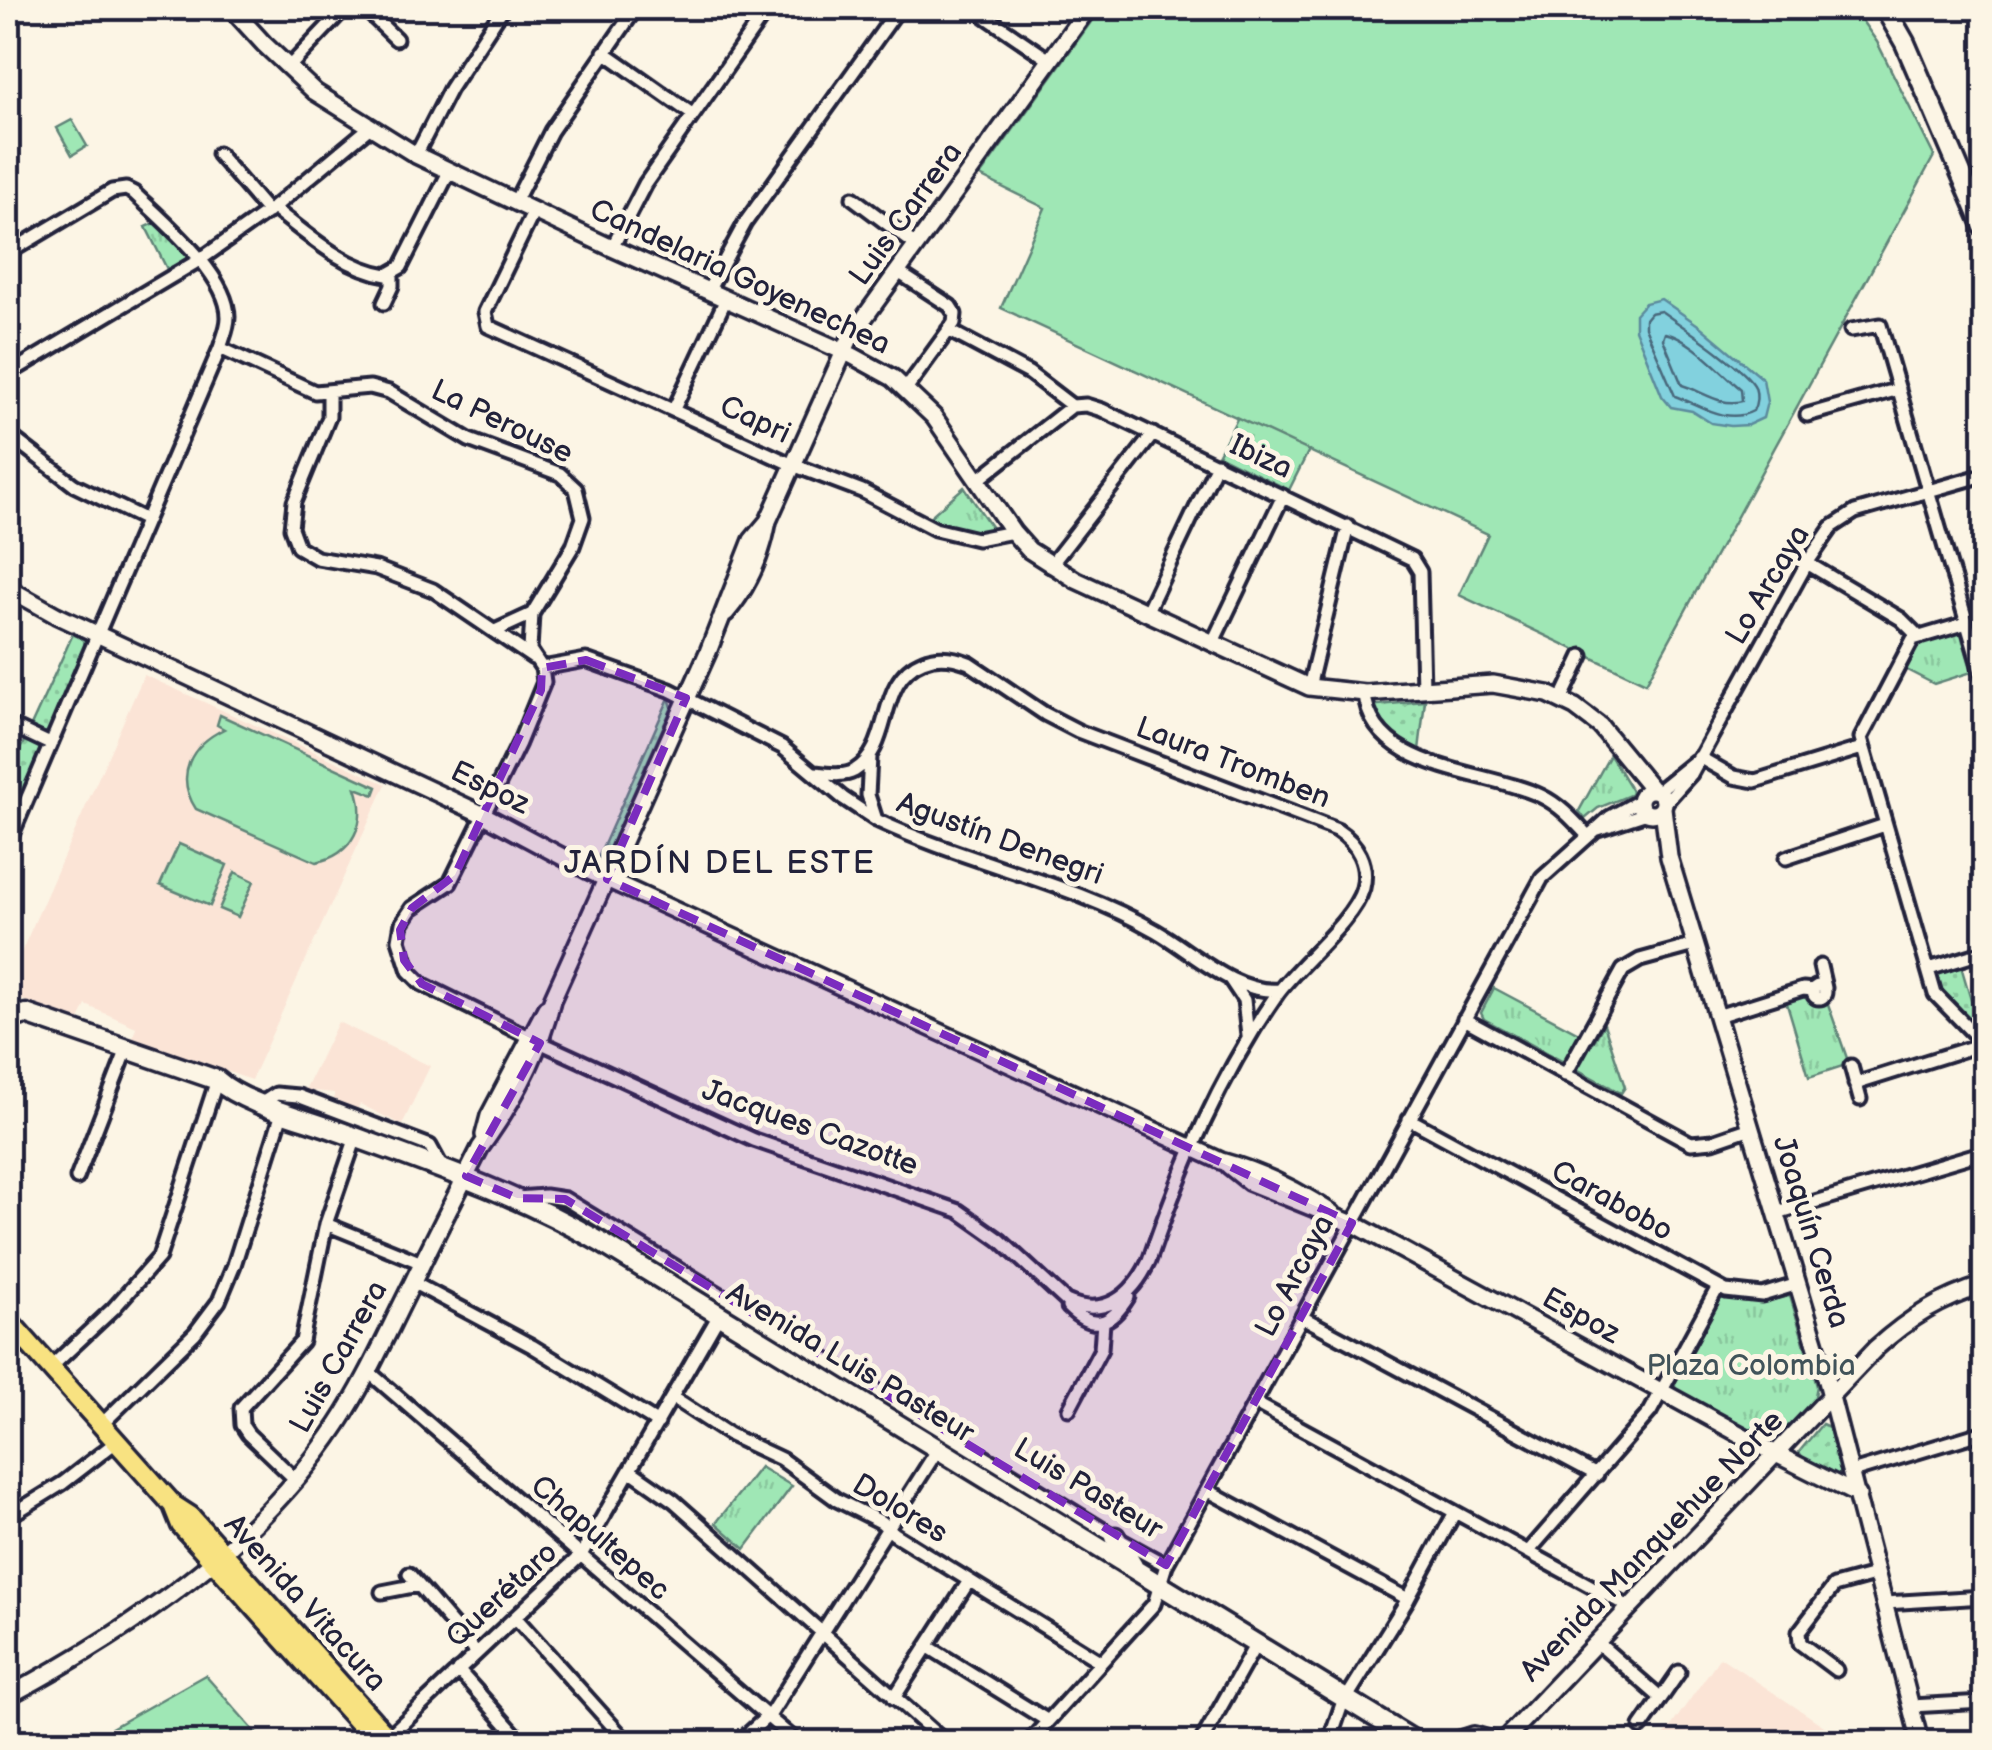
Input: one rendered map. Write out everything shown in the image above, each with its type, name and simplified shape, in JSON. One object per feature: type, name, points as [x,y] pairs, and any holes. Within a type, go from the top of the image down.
[{"type":"main road","points":[[1886,8],[1984,227]]},
{"type":"main road","name":"Avenida Luis Pasteur","points":[[11,1016],[126,1053],[466,1176],[582,1231],[1416,1742]]},
{"type":"main road","name":"Avenida Vitacura","points":[[9,1325],[173,1505],[190,1516],[218,1556],[385,1741]]},
{"type":"main road","points":[[1115,1537],[1136,1571]]},
{"type":"street","name":"Candelaria Goyenechea","points":[[232,8],[314,92],[416,156],[874,366],[906,388],[934,417],[1013,532],[1050,566],[1310,687],[1365,693],[1507,684],[1561,700],[1600,726],[1631,762],[1652,802]]},
{"type":"street","points":[[288,68],[345,8]]},
{"type":"street","points":[[364,8],[396,39]]},
{"type":"street","points":[[416,156],[450,89],[504,8]]},
{"type":"street","points":[[514,202],[552,131],[636,8]]},
{"type":"street","points":[[612,248],[645,184],[768,8]]},
{"type":"street","points":[[708,291],[745,223],[899,8]]},
{"type":"street","name":"Luis Carrera","points":[[8,1696],[124,1628],[218,1556],[296,1480],[338,1424],[369,1372],[480,1148],[499,1122],[574,950],[588,935],[691,701],[723,616],[742,595],[763,549],[768,520],[842,351],[1088,8]]},
{"type":"street","points":[[986,16],[1051,61]]},
{"type":"street","points":[[604,52],[692,114]]},
{"type":"street","points":[[8,374],[201,259],[271,210],[369,128]]},
{"type":"street","points":[[218,154],[271,210],[340,256],[378,273],[392,273],[400,268],[449,172]]},
{"type":"street","points":[[8,252],[121,189],[134,193],[201,259],[227,308],[220,348],[8,841]]},
{"type":"street","points":[[854,198],[917,246]]},
{"type":"street","name":"Capri","points":[[534,211],[485,312],[485,319],[496,330],[954,535],[986,539],[1013,532]]},
{"type":"street","points":[[898,272],[954,310],[955,319],[906,388]]},
{"type":"street","points":[[384,303],[392,286],[392,273]]},
{"type":"street","points":[[674,409],[726,299]]},
{"type":"street","points":[[1851,330],[1880,325],[1984,682]]},
{"type":"street","points":[[948,330],[1029,373],[1072,406],[978,480]]},
{"type":"street","name":"La Perouse","points":[[220,348],[304,389],[329,393],[370,386],[389,392],[469,440],[544,466],[572,484],[582,503],[582,525],[574,546],[532,614]]},
{"type":"street","points":[[1806,415],[1899,389]]},
{"type":"street","points":[[329,393],[328,417],[294,502],[291,528],[298,547],[317,558],[376,568],[419,583],[446,597],[538,663]]},
{"type":"street","name":"Ibiza","points":[[1072,406],[1102,410],[1406,554],[1417,564],[1421,584],[1423,690]]},
{"type":"street","points":[[8,434],[66,479],[146,520]]},
{"type":"street","points":[[1050,566],[1153,434]]},
{"type":"street","points":[[1146,613],[1217,464]]},
{"type":"street","name":"Lo Arcaya","points":[[1029,1742],[1154,1604],[1166,1565],[1542,878],[1610,816],[1652,802],[1698,758],[1826,534],[1848,516],[1984,475]]},
{"type":"street","points":[[1212,644],[1283,496]]},
{"type":"street","points":[[1310,687],[1348,526]]},
{"type":"street","points":[[1807,563],[1901,619],[1918,636]]},
{"type":"street","name":"Espoz","points":[[8,588],[97,634],[1222,1161],[1249,1182],[1352,1222],[1858,1495]]},
{"type":"street","points":[[496,631],[532,614],[530,640],[541,690],[450,883],[406,916],[400,930],[401,951],[422,984],[534,1040]]},
{"type":"street","points":[[1967,623],[1918,636],[1906,650],[1861,738],[1940,1001],[1973,1032],[1984,1064]]},
{"type":"street","points":[[1561,700],[1582,656]]},
{"type":"street","name":"Laura Tromben","points":[[876,820],[868,788],[871,752],[893,688],[902,675],[926,659],[955,658],[1078,731],[1337,830],[1351,840],[1364,872],[1361,895],[1280,990],[1248,1039],[1193,1148]]},
{"type":"street","name":"Agustín Denegri","points":[[538,663],[594,661],[691,701],[782,747],[876,820],[1099,902],[1254,990],[1280,990]]},
{"type":"street","points":[[1365,693],[1370,719],[1408,751],[1443,766],[1543,796],[1593,832]]},
{"type":"street","points":[[8,724],[50,744]]},
{"type":"street","points":[[1698,758],[1734,777],[1755,781],[1862,748]]},
{"type":"street","points":[[815,773],[848,773],[871,752]]},
{"type":"street","name":"Joaquín Cerda","points":[[1652,802],[1831,1396],[1920,1742]]},
{"type":"street","points":[[1786,858],[1885,824]]},
{"type":"street","points":[[1565,1074],[1623,970],[1640,960],[1695,945]]},
{"type":"street","points":[[1929,969],[1984,952]]},
{"type":"street","points":[[1717,1016],[1803,989],[1819,989],[1820,966]]},
{"type":"street","points":[[1227,976],[1244,1000],[1248,1039]]},
{"type":"street","points":[[1464,1019],[1692,1143],[1713,1141],[1751,1128]]},
{"type":"street","name":"Jacques Cazotte","points":[[534,1040],[754,1140],[959,1211],[1000,1240],[1080,1317],[1104,1322]]},
{"type":"street","points":[[1855,1084],[1979,1046]]},
{"type":"street","points":[[77,1178],[126,1053]]},
{"type":"street","points":[[1851,1066],[1860,1099]]},
{"type":"street","points":[[50,1368],[159,1257],[219,1086]]},
{"type":"street","points":[[262,1103],[276,1094],[298,1096],[430,1146],[442,1168]]},
{"type":"street","points":[[101,1425],[195,1332],[219,1301],[283,1110]]},
{"type":"street","name":"Carabobo","points":[[1409,1118],[1718,1287],[1753,1295],[1798,1284]]},
{"type":"street","points":[[296,1480],[248,1434],[240,1416],[241,1408],[302,1341],[326,1224],[356,1137]]},
{"type":"street","points":[[1070,1409],[1101,1349],[1104,1322],[1114,1318],[1149,1261],[1193,1148]]},
{"type":"street","points":[[1777,1213],[1984,1152]]},
{"type":"street","name":"Luis Pasteur","points":[[517,1198],[565,1199],[1166,1565]]},
{"type":"street","points":[[326,1224],[422,1263]]},
{"type":"street","points":[[412,1282],[532,1346],[658,1423]]},
{"type":"street","name":"Avenida Manquehue Norte","points":[[1500,1742],[1904,1323],[1933,1305],[1984,1284]]},
{"type":"street","points":[[1528,1552],[1650,1412],[1718,1287]]},
{"type":"street","name":"Jacques Cazotte","points":[[1051,1290],[1080,1307],[1108,1305],[1130,1294]]},
{"type":"street","name":"Querétaro","points":[[385,1741],[581,1555],[719,1316]]},
{"type":"street","points":[[1302,1316],[1597,1475]]},
{"type":"street","name":"Chapultepec","points":[[369,1372],[797,1742]]},
{"type":"street","name":"Dolores","points":[[673,1398],[730,1435],[780,1459],[837,1500],[1101,1662]]},
{"type":"street","points":[[1255,1403],[1631,1608]]},
{"type":"street","points":[[1852,1472],[1984,1432]]},
{"type":"street","points":[[8,1518],[116,1442]]},
{"type":"street","points":[[739,1742],[767,1718],[938,1449]]},
{"type":"street","points":[[631,1471],[674,1500],[945,1742]]},
{"type":"street","points":[[1208,1490],[1408,1599]]},
{"type":"street","points":[[1329,1742],[1346,1699],[1408,1599],[1455,1512]]},
{"type":"street","points":[[409,1574],[477,1653]]},
{"type":"street","points":[[1836,1670],[1800,1643],[1797,1635],[1834,1586],[1878,1574]]},
{"type":"street","points":[[894,1698],[969,1580]]},
{"type":"street","points":[[382,1592],[418,1585]]},
{"type":"street","points":[[1885,1603],[1984,1597]]},
{"type":"street","points":[[515,1617],[627,1742]]},
{"type":"street","points":[[1598,1642],[1661,1698]]},
{"type":"street","points":[[1201,1742],[1256,1644]]},
{"type":"street","points":[[928,1646],[1048,1721]]},
{"type":"street","points":[[458,1670],[522,1742]]},
{"type":"street","points":[[1641,1727],[1680,1672]]},
{"type":"street","points":[[1911,1706],[1984,1702]]},
{"type":"street","points":[[1452,1742],[1474,1735],[1500,1742]]},
{"type":"highlighted area","points":[[586,660],[686,698],[607,879],[1352,1223],[1166,1565],[565,1199],[517,1198],[466,1176],[540,1043],[422,984],[404,960],[400,930],[412,908],[455,875],[541,690],[542,668]]},
{"type":"shaded area","points":[[144,675],[386,784],[251,1080],[133,1038],[136,1027],[86,1005],[79,1020],[8,995],[8,982]]},
{"type":"shaded area","points":[[338,1022],[430,1066],[402,1125],[360,1104],[357,1110],[334,1099],[334,1093],[305,1090]]},
{"type":"shaded area","points":[[1720,1657],[1836,1734],[1830,1742],[1660,1742]]},
{"type":"green space","points":[[1101,8],[1853,8],[1877,42],[1934,156],[1646,683],[1459,595],[1488,534],[1001,308],[1045,208],[980,176]]},
{"type":"green space","points":[[72,120],[87,146],[72,155],[57,128]]},
{"type":"green space","points":[[157,222],[188,255],[185,261],[167,269],[146,227]]},
{"type":"green space","points":[[1238,417],[1309,450],[1289,490],[1218,455]]},
{"type":"green space","points":[[964,487],[994,531],[958,531],[926,520]]},
{"type":"green space","points":[[1960,630],[1972,672],[1934,684],[1903,668],[1921,640]]},
{"type":"green space","points":[[73,634],[84,640],[85,646],[8,824],[8,776]]},
{"type":"green space","points":[[669,698],[672,707],[606,855],[598,858]]},
{"type":"green space","points":[[1425,701],[1419,750],[1384,729],[1366,706]]},
{"type":"green space","points":[[220,715],[377,787],[374,795],[356,788],[358,825],[340,852],[316,862],[196,809],[186,773],[195,752],[224,729],[217,725]]},
{"type":"green space","points":[[1610,755],[1632,791],[1585,819],[1579,811]]},
{"type":"green space","points":[[179,844],[227,865],[210,906],[160,885]]},
{"type":"green space","points":[[235,872],[254,881],[238,917],[219,909]]},
{"type":"green space","points":[[1961,966],[1980,1031],[1943,996],[1937,973]]},
{"type":"green space","points":[[1494,988],[1594,1041],[1604,1024],[1625,1087],[1621,1093],[1484,1019],[1481,1013]]},
{"type":"green space","points":[[1808,994],[1817,1001],[1827,1001],[1849,1064],[1809,1077],[1786,1000]]},
{"type":"green space","points":[[547,1204],[558,1205],[601,1229],[1114,1541],[1117,1548]]},
{"type":"green space","name":"Plaza Colombia","points":[[1790,1296],[1817,1386],[1814,1401],[1776,1446],[1675,1390],[1675,1383],[1721,1298],[1749,1302]]},
{"type":"green space","points":[[1822,1424],[1829,1427],[1841,1474],[1837,1477],[1799,1452]]},
{"type":"green space","points":[[760,1467],[792,1486],[745,1549],[716,1523]]},
{"type":"green space","points":[[205,1675],[264,1742],[84,1742],[99,1735]]},
{"type":"water","points":[[1661,299],[1763,379],[1767,402],[1763,418],[1748,425],[1731,426],[1711,423],[1692,411],[1671,407],[1662,396],[1635,329],[1635,314],[1645,303]]},
{"type":"district","name":"JARDÍN DEL ESTE","points":[[720,863]]}]
